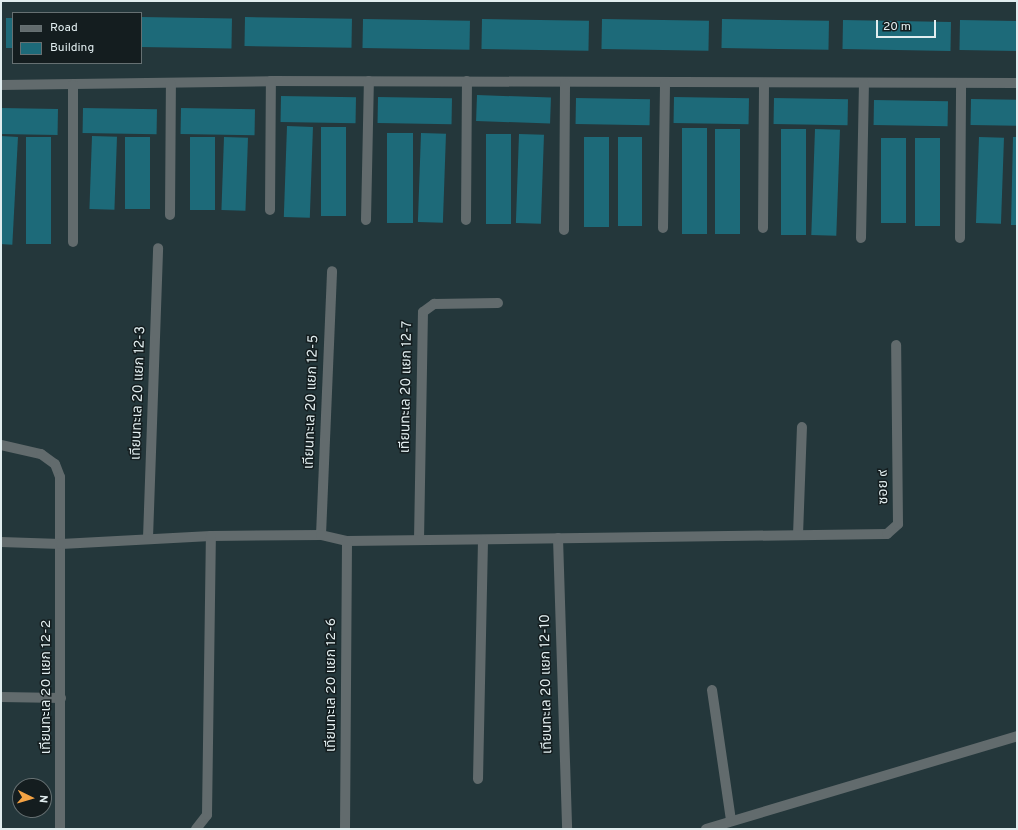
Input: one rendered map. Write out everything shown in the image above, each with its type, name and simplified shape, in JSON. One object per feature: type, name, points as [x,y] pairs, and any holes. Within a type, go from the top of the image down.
[{"type":"street","points":[[270,210],[271,81]]},
{"type":"street","points":[[1,85],[172,84],[271,81],[467,81],[565,83],[1017,83]]},
{"type":"street","points":[[366,220],[369,81]]},
{"type":"street","points":[[466,220],[467,81]]},
{"type":"street","points":[[564,230],[565,83]]},
{"type":"street","points":[[663,228],[665,83]]},
{"type":"street","points":[[763,228],[764,83]]},
{"type":"street","points":[[861,238],[864,83]]},
{"type":"street","points":[[960,238],[961,83]]},
{"type":"street","points":[[170,215],[172,84]]},
{"type":"street","points":[[73,85],[73,242]]},
{"type":"street","name":"เทียนทะเล 20 แยก 12-3","points":[[148,538],[158,248]]},
{"type":"street","name":"เทียนทะเล 20 แยก 12-5","points":[[321,534],[332,271]]},
{"type":"street","name":"เทียนทะเล 20 แยก 12-7","points":[[419,540],[423,312],[434,304],[498,304]]},
{"type":"street","name":"ซอย ๙","points":[[798,535],[887,534],[895,530],[898,524],[896,346]]},
{"type":"street","points":[[1,542],[61,544],[148,538],[321,534],[347,541],[798,535],[802,427]]},
{"type":"street","name":"เทียนทะเล 20 แยก 12-2","points":[[1,445],[41,454],[55,464],[62,494],[60,829]]},
{"type":"street","points":[[196,829],[207,815],[211,536]]},
{"type":"street","name":"เทียนทะเล 20 แยก 12-10","points":[[558,538],[567,829]]},
{"type":"street","points":[[478,778],[483,540]]},
{"type":"street","name":"เทียนทะเล 20 แยก 12-6","points":[[345,829],[347,541]]},
{"type":"street","points":[[712,690],[731,821]]},
{"type":"street","points":[[1,697],[61,698]]},
{"type":"street","points":[[706,829],[1017,736]]},
{"type":"building","points":[[142,17],[232,19],[231,49],[142,47]]},
{"type":"building","points":[[245,17],[352,19],[351,48],[244,46]]},
{"type":"building","points":[[6,18],[12,18],[12,48],[6,48]]},
{"type":"building","points":[[363,19],[470,21],[469,50],[362,48]]},
{"type":"building","points":[[482,19],[589,21],[588,51],[481,49]]},
{"type":"building","points":[[602,19],[709,21],[708,51],[601,49]]},
{"type":"building","points":[[722,19],[829,21],[828,50],[721,48]]},
{"type":"building","points":[[843,20],[951,22],[950,51],[842,49]]},
{"type":"building","points":[[960,20],[1017,21],[1016,51],[959,50]]},
{"type":"building","points":[[477,95],[551,98],[550,124],[476,121]]},
{"type":"building","points":[[281,96],[356,97],[356,123],[281,122]]},
{"type":"building","points":[[378,97],[452,98],[452,124],[378,123]]},
{"type":"building","points":[[674,97],[749,98],[749,124],[674,123]]},
{"type":"building","points":[[576,98],[650,99],[650,125],[576,124]]},
{"type":"building","points":[[774,98],[848,99],[848,125],[774,124]]},
{"type":"building","points":[[971,99],[1017,100],[1017,126],[971,125]]},
{"type":"building","points":[[874,100],[948,101],[948,126],[874,125]]},
{"type":"building","points":[[1,108],[58,109],[58,135],[1,134]]},
{"type":"building","points":[[83,108],[157,109],[157,134],[83,133]]},
{"type":"building","points":[[181,108],[255,109],[255,135],[181,134]]},
{"type":"building","points":[[287,126],[313,127],[310,218],[284,217]]},
{"type":"building","points":[[321,127],[346,127],[346,216],[321,216]]},
{"type":"building","points":[[682,128],[707,128],[707,234],[682,234]]},
{"type":"building","points":[[715,129],[740,129],[740,234],[715,234]]},
{"type":"building","points":[[781,129],[806,129],[806,235],[781,235]]},
{"type":"building","points":[[815,129],[840,130],[836,236],[811,235]]},
{"type":"building","points":[[387,133],[413,133],[413,223],[387,223]]},
{"type":"building","points":[[421,133],[446,134],[443,223],[418,222]]},
{"type":"building","points":[[486,134],[511,134],[511,224],[486,224]]},
{"type":"building","points":[[519,134],[544,135],[541,224],[516,223]]},
{"type":"building","points":[[1,136],[18,137],[12,245],[1,244]]},
{"type":"building","points":[[92,136],[117,137],[114,210],[89,209]]},
{"type":"building","points":[[26,137],[51,137],[51,244],[26,244]]},
{"type":"building","points":[[125,137],[150,137],[150,209],[125,209]]},
{"type":"building","points":[[190,137],[215,137],[215,210],[190,210]]},
{"type":"building","points":[[224,137],[248,138],[245,211],[221,210]]},
{"type":"building","points":[[584,137],[609,137],[609,227],[584,227]]},
{"type":"building","points":[[618,137],[642,137],[642,226],[618,226]]},
{"type":"building","points":[[979,137],[1004,138],[1001,224],[976,223]]},
{"type":"building","points":[[1013,137],[1017,137],[1017,225],[1011,225]]},
{"type":"building","points":[[881,138],[906,138],[906,223],[881,223]]},
{"type":"building","points":[[915,138],[940,138],[940,226],[915,226]]}]
